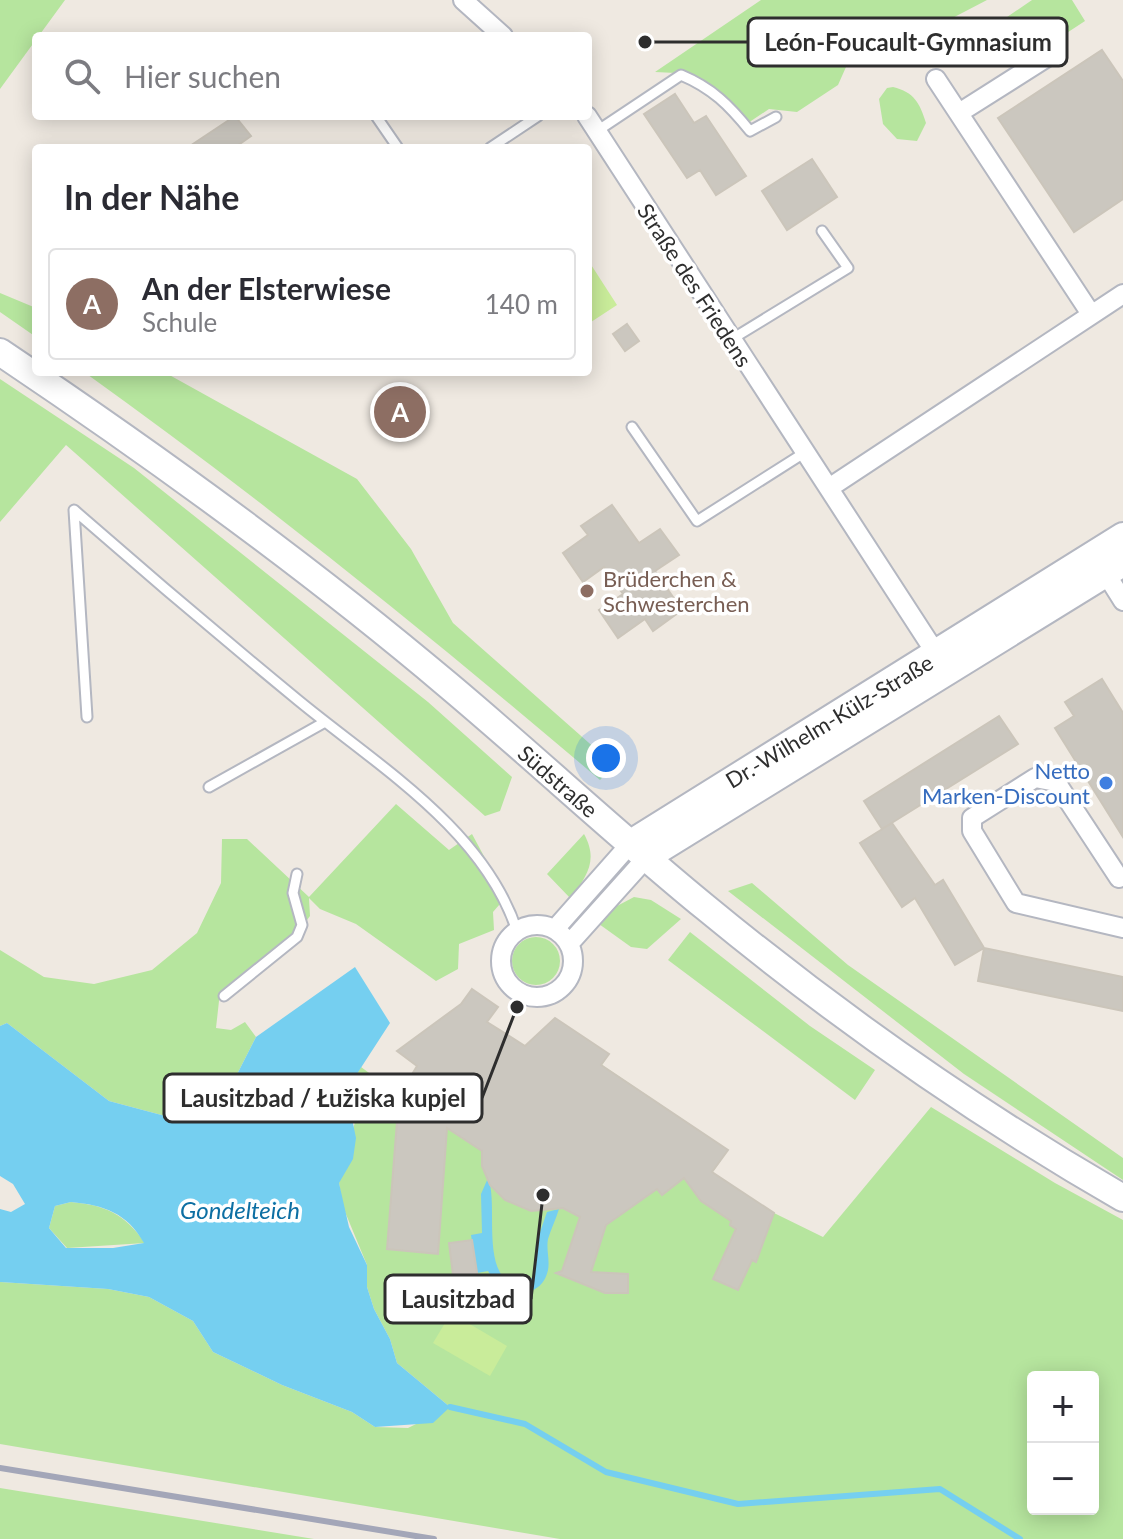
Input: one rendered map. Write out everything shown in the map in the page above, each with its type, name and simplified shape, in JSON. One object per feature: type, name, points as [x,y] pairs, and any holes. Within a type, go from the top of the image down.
[{"type":"main road","name":"Südstraße","points":[[0,352],[32,373]]},
{"type":"main road","name":"Südstraße","points":[[36,376],[144,448],[253,529],[447,684],[704,906],[843,1015],[1056,1160],[1123,1198]]},
{"type":"main road","name":"Dr.-Wilhelm-Külz-Straße","points":[[639,850],[1108,564],[1123,536]]},
{"type":"main road","name":"Dr.-Wilhelm-Külz-Straße","points":[[639,850],[937,655],[1108,564]]},
{"type":"street","points":[[463,0],[499,32]]},
{"type":"street","points":[[959,113],[1049,56]]},
{"type":"street","points":[[936,79],[1091,314]]},
{"type":"street","name":"Straße des Friedens","points":[[592,124],[937,655]]},
{"type":"street","points":[[829,488],[1123,294]]},
{"type":"street","points":[[1108,564],[1123,601]]},
{"type":"street","points":[[1122,878],[1056,782],[1035,778],[972,818],[972,831],[1016,903],[1123,928]]},
{"type":"street","name":"Dr.-Wilhelm-Külz-Straße","points":[[555,929],[639,850]]},
{"type":"street","name":"Dr.-Wilhelm-Külz-Straße","points":[[569,944],[639,850]]},
{"type":"street","points":[[542,925],[555,929],[569,944],[573,958],[571,973],[562,987],[545,996],[533,997],[513,988],[502,968],[502,952],[517,931],[542,925]]},
{"type":"lane","points":[[592,124],[681,75],[705,85],[724,99],[750,131],[776,117]]},
{"type":"lane","points":[[379,120],[395,144]]},
{"type":"lane","points":[[496,144],[532,120]]},
{"type":"lane","points":[[731,340],[848,268],[822,231]]},
{"type":"lane","points":[[632,427],[697,521],[804,453]]},
{"type":"lane","points":[[87,717],[74,510],[468,845],[506,897],[517,931]]},
{"type":"lane","points":[[209,787],[325,722]]},
{"type":"lane","points":[[224,996],[297,937],[302,925],[293,893],[297,874]]},
{"type":"green space","points":[[0,0],[65,0],[42,32],[32,32],[32,45],[0,89]]},
{"type":"green space","points":[[761,0],[987,0],[872,60],[846,67],[838,85],[797,112],[769,109],[745,125],[676,73],[655,72]]},
{"type":"green space","points":[[1032,0],[1072,0],[1085,21],[1015,67],[991,28]]},
{"type":"green space","points":[[893,87],[911,95],[921,110],[926,123],[917,141],[897,139],[883,124],[879,99],[887,88]]},
{"type":"green space","points":[[592,266],[617,305],[592,321]]},
{"type":"green space","points":[[0,293],[32,306],[32,334],[0,312]]},
{"type":"green space","points":[[89,376],[171,376],[357,479],[411,549],[453,623],[614,765],[600,780],[474,674],[217,470]]},
{"type":"green space","points":[[0,379],[134,468],[428,702],[512,777],[500,811],[485,816],[66,445],[0,522]]},
{"type":"green space","points":[[396,804],[449,850],[472,834],[506,897],[493,912],[494,930],[459,944],[458,969],[436,981],[356,924],[320,909],[309,898],[310,916],[304,924],[220,992],[216,1028],[231,1030],[245,1022],[256,1037],[226,1096],[184,1121],[109,1101],[7,1023],[0,1026],[0,950],[44,977],[94,984],[152,970],[197,933],[221,883],[222,839],[247,839],[309,897]]},
{"type":"green space","points":[[584,834],[590,852],[589,868],[571,899],[547,874]]},
{"type":"green space","points":[[752,883],[848,965],[1123,1158],[1123,1180],[964,1074],[728,891]]},
{"type":"green space","points":[[634,897],[651,900],[681,919],[647,949],[631,947],[599,924],[617,906]]},
{"type":"green space","points":[[690,932],[810,1026],[875,1070],[855,1100],[668,960]]},
{"type":"green space","points":[[536,937],[553,944],[560,961],[553,978],[536,985],[519,978],[512,961],[519,944]]},
{"type":"green space","points":[[555,1018],[609,1054],[602,1065],[728,1150],[712,1173],[774,1213],[823,1237],[931,1107],[1055,1183],[1123,1220],[1123,1539],[560,1539],[0,1444],[0,1282],[108,1289],[149,1297],[193,1321],[213,1352],[282,1385],[352,1412],[375,1427],[408,1428],[450,1407],[397,1363],[390,1339],[374,1309],[367,1287],[367,1265],[343,1207],[339,1183],[355,1122],[348,1099],[353,1080],[361,1067],[399,1095],[417,1066],[397,1051],[487,1022],[525,1046]]},
{"type":"green space","points":[[71,1202],[113,1213],[130,1225],[145,1243],[67,1248],[49,1228],[55,1206]]},
{"type":"green space","points":[[451,1313],[507,1346],[490,1376],[433,1343]]},
{"type":"green space","points":[[0,1488],[314,1539],[0,1539]]},
{"type":"water","name":"Gondelteich","points":[[355,967],[390,1023],[353,1080],[348,1099],[356,1138],[353,1159],[339,1183],[349,1227],[367,1265],[367,1287],[374,1309],[390,1339],[397,1363],[450,1407],[433,1423],[375,1427],[352,1412],[282,1385],[213,1352],[193,1321],[149,1297],[108,1289],[0,1282],[0,1209],[11,1212],[25,1204],[13,1184],[0,1176],[0,1026],[7,1023],[109,1101],[184,1121],[226,1096],[256,1037]],"holes":[[[83,1203],[114,1212],[130,1224],[144,1243],[113,1248],[66,1248],[49,1228],[55,1206]]]},
{"type":"water","points":[[488,1178],[495,1260],[507,1281],[527,1282],[534,1276],[536,1244],[547,1212],[559,1209],[548,1239],[545,1279],[528,1292],[506,1290],[498,1287],[488,1271],[477,1273],[471,1235],[482,1233],[481,1194]]},
{"type":"building","points":[[1102,50],[1123,81],[1123,199],[1074,232],[998,118]]},
{"type":"building","points":[[675,94],[694,123],[706,116],[746,176],[716,195],[700,170],[687,178],[644,114]]},
{"type":"building","points":[[229,120],[238,120],[251,136],[240,144],[193,144]]},
{"type":"building","points":[[812,159],[837,197],[787,230],[762,191]]},
{"type":"building","points":[[627,324],[639,341],[625,351],[613,334]]},
{"type":"building","points":[[612,505],[639,543],[660,529],[679,555],[655,571],[682,610],[653,631],[645,619],[618,638],[599,610],[623,594],[604,567],[583,582],[563,553],[588,535],[581,526]]},
{"type":"building","name":"Netto Marken-Discount","points":[[1102,679],[1123,713],[1123,837],[1055,728],[1074,716],[1065,702]]},
{"type":"building","points":[[999,716],[1018,744],[882,829],[864,801]]},
{"type":"building","points":[[892,823],[935,885],[943,880],[984,948],[955,965],[915,898],[902,907],[860,843]]},
{"type":"building","points":[[984,948],[1123,977],[1123,1011],[978,981]]},
{"type":"building","points":[[472,989],[498,1007],[487,1022],[525,1046],[555,1018],[609,1054],[601,1065],[728,1150],[712,1172],[774,1213],[756,1262],[752,1260],[738,1290],[713,1279],[736,1229],[730,1225],[731,1221],[701,1201],[684,1178],[662,1195],[657,1189],[606,1225],[591,1272],[628,1274],[628,1293],[605,1293],[556,1273],[562,1271],[580,1217],[563,1208],[531,1211],[505,1200],[490,1185],[482,1166],[482,1151],[447,1128],[438,1254],[387,1249],[399,1096],[417,1066],[397,1051],[461,1004]]},
{"type":"building","points":[[472,1240],[478,1279],[454,1283],[449,1243]]},
{"type":"waterway","points":[[450,1407],[525,1424],[606,1472],[738,1504],[940,1489],[1020,1539]]},
{"type":"railway","points":[[0,1468],[434,1539]]},
{"type":"place","name":"León-Foucault-Gymnasium","points":[[645,42]]},
{"type":"place","name":"An der Elsterwiese","points":[[400,412]]},
{"type":"place","name":"Brüderchen & Schwesterchen","points":[[587,591]]},
{"type":"place","name":"Netto Marken-Discount","points":[[1106,783]]},
{"type":"place","name":"Lausitzbad / Łužiska kupjel","points":[[517,1007]]},
{"type":"place","name":"Lausitzbad","points":[[543,1195]]}]
